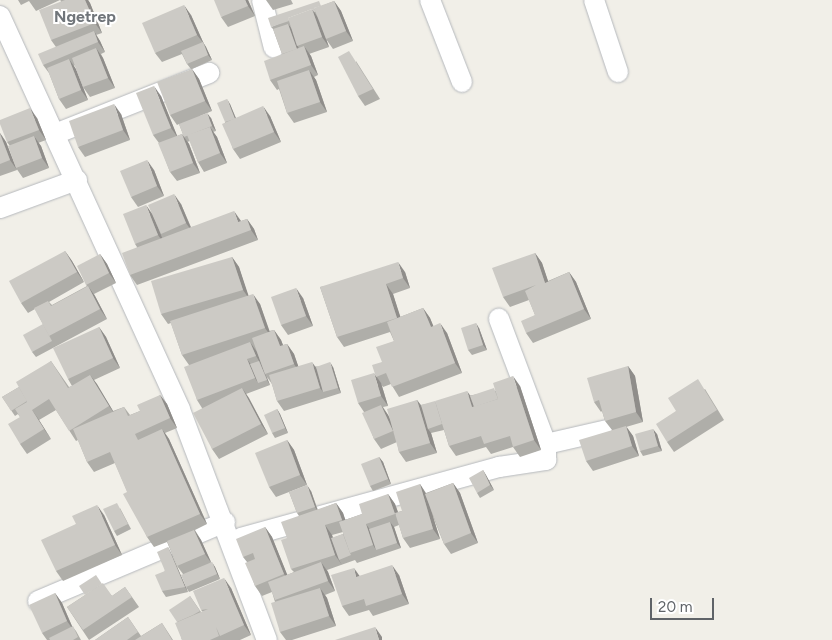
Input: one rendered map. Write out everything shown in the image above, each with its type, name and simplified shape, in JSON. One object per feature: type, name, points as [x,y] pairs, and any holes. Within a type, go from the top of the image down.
[{"type":"street","points":[[262,0],[274,48]]},
{"type":"street","points":[[430,0],[462,82]]},
{"type":"street","points":[[594,0],[618,72]]},
{"type":"street","points":[[0,16],[77,180],[225,522],[267,640]]},
{"type":"street","points":[[55,134],[209,74]]},
{"type":"street","points":[[0,208],[77,180]]},
{"type":"street","points":[[232,541],[499,467],[546,460],[546,444],[499,318]]},
{"type":"street","points":[[546,444],[606,430]]},
{"type":"street","points":[[38,601],[225,522]]},
{"type":"building","points":[[65,0],[85,0],[95,23],[51,40],[39,10]]},
{"type":"building","points":[[214,0],[245,0],[248,6],[221,17]]},
{"type":"building","points":[[319,1],[321,6],[314,8],[316,12],[312,9],[288,18],[289,21],[271,27],[268,18]]},
{"type":"building","points":[[334,1],[346,31],[326,39],[314,8]]},
{"type":"building","points":[[184,5],[197,35],[155,53],[142,23]]},
{"type":"building","points":[[312,9],[322,37],[297,46],[288,18]]},
{"type":"building","points":[[288,24],[297,49],[282,54],[273,29]]},
{"type":"building","points":[[94,31],[98,42],[43,65],[38,54]]},
{"type":"building","points":[[203,42],[208,55],[187,64],[181,51]]},
{"type":"building","points":[[304,46],[311,65],[270,80],[264,61]]},
{"type":"building","points":[[96,48],[108,78],[83,87],[72,58]]},
{"type":"building","points":[[349,51],[373,89],[358,96],[338,57]]},
{"type":"building","points":[[69,59],[81,90],[59,99],[47,68]]},
{"type":"building","points":[[192,69],[205,101],[170,115],[157,82]]},
{"type":"building","points":[[309,70],[320,102],[287,113],[277,81]]},
{"type":"building","points":[[154,86],[171,128],[153,135],[136,93]]},
{"type":"building","points":[[227,99],[235,119],[225,122],[217,103]]},
{"type":"building","points":[[114,104],[123,130],[78,147],[69,121]]},
{"type":"building","points":[[263,106],[274,132],[233,149],[222,124]]},
{"type":"building","points":[[30,108],[39,130],[7,142],[0,120]]},
{"type":"building","points":[[207,113],[212,126],[184,137],[179,124]]},
{"type":"building","points":[[210,127],[220,153],[198,162],[187,135]]},
{"type":"building","points":[[0,134],[10,160],[0,164]]},
{"type":"building","points":[[182,134],[193,163],[170,172],[158,143]]},
{"type":"building","points":[[34,136],[42,158],[16,168],[8,146]]},
{"type":"building","points":[[147,160],[157,186],[131,197],[120,171]]},
{"type":"building","points":[[174,194],[186,223],[161,234],[148,205]]},
{"type":"building","points":[[146,205],[158,235],[135,244],[123,214]]},
{"type":"building","points":[[234,211],[238,222],[247,219],[251,230],[130,275],[122,253]]},
{"type":"building","points":[[65,251],[77,272],[21,303],[9,281]]},
{"type":"building","points":[[535,253],[545,283],[569,272],[584,309],[526,333],[521,321],[535,315],[525,291],[536,285],[503,297],[492,268]]},
{"type":"building","points":[[100,254],[109,273],[86,285],[77,266]]},
{"type":"building","points":[[232,257],[243,290],[161,314],[151,281]]},
{"type":"building","points":[[398,262],[403,278],[386,284],[397,318],[337,337],[320,287]]},
{"type":"building","points":[[88,286],[100,309],[49,336],[34,308],[48,301],[51,306]]},
{"type":"building","points":[[296,288],[306,316],[281,325],[271,297]]},
{"type":"building","points":[[253,294],[265,328],[182,355],[170,321]]},
{"type":"building","points":[[423,308],[431,327],[440,323],[455,363],[392,387],[386,373],[376,377],[372,365],[382,362],[376,347],[394,341],[387,322]]},
{"type":"building","points":[[476,323],[483,345],[468,350],[461,328]]},
{"type":"building","points":[[43,324],[52,341],[32,352],[23,335]]},
{"type":"building","points":[[99,327],[113,358],[68,379],[53,348]]},
{"type":"building","points":[[274,330],[280,346],[287,344],[294,364],[265,374],[252,338]]},
{"type":"building","points":[[250,342],[256,356],[247,359],[255,378],[197,400],[184,367]]},
{"type":"building","points":[[51,361],[68,388],[90,375],[109,406],[69,431],[49,399],[32,410],[44,429],[20,444],[8,424],[20,417],[15,409],[27,402],[16,382]]},
{"type":"building","points":[[259,361],[267,380],[258,383],[250,364]]},
{"type":"building","points":[[312,362],[320,388],[277,401],[269,375]]},
{"type":"building","points":[[330,362],[338,388],[323,392],[316,367]]},
{"type":"building","points":[[628,366],[636,412],[605,421],[599,400],[594,402],[587,378]]},
{"type":"building","points":[[374,373],[381,396],[358,403],[351,380]]},
{"type":"building","points":[[513,376],[534,440],[513,447],[510,436],[484,444],[481,436],[449,446],[435,401],[467,391],[472,407],[498,399],[493,383]]},
{"type":"building","points":[[698,379],[717,410],[667,442],[656,424],[676,411],[668,398]]},
{"type":"building","points":[[19,387],[27,401],[11,411],[2,397]]},
{"type":"building","points":[[242,388],[261,424],[212,449],[193,413]]},
{"type":"building","points":[[494,388],[498,399],[474,407],[470,396]]},
{"type":"building","points":[[160,395],[170,418],[135,434],[138,440],[162,429],[200,514],[147,537],[123,494],[127,492],[110,452],[87,462],[73,429],[124,407],[128,416],[140,411],[137,405]]},
{"type":"building","points":[[417,400],[430,443],[399,452],[387,409]]},
{"type":"building","points":[[435,401],[442,424],[428,429],[421,405]]},
{"type":"building","points":[[381,405],[393,431],[374,439],[362,413]]},
{"type":"building","points":[[277,409],[285,428],[272,433],[264,415]]},
{"type":"building","points":[[626,426],[632,446],[586,461],[579,440]]},
{"type":"building","points":[[653,429],[658,446],[640,451],[635,434]]},
{"type":"building","points":[[287,440],[300,475],[269,487],[255,453]]},
{"type":"building","points":[[379,457],[388,479],[370,486],[361,464]]},
{"type":"building","points":[[483,470],[490,485],[477,493],[469,478]]},
{"type":"building","points":[[453,483],[471,533],[444,544],[425,494]]},
{"type":"building","points":[[420,484],[433,529],[403,538],[395,513],[402,511],[396,492]]},
{"type":"building","points":[[307,485],[315,507],[297,513],[289,492]]},
{"type":"building","points":[[388,494],[395,514],[366,524],[373,545],[350,553],[339,522],[362,514],[359,504]]},
{"type":"building","points":[[117,503],[128,524],[114,531],[103,509]]},
{"type":"building","points":[[336,503],[342,520],[325,525],[335,555],[291,569],[281,540],[287,538],[281,522]]},
{"type":"building","points":[[97,505],[115,545],[56,571],[41,540],[76,524],[72,516]]},
{"type":"building","points":[[390,522],[397,543],[376,550],[369,529]]},
{"type":"building","points":[[265,527],[284,574],[255,586],[245,563],[255,559],[253,553],[243,557],[236,539]]},
{"type":"building","points":[[194,530],[205,554],[177,566],[167,541]]},
{"type":"building","points":[[343,534],[351,555],[339,560],[331,538]]},
{"type":"building","points":[[168,547],[185,587],[162,591],[155,575],[165,571],[157,552]]},
{"type":"building","points":[[212,562],[217,574],[186,587],[181,575]]},
{"type":"building","points":[[321,562],[328,581],[275,600],[268,582]]},
{"type":"building","points":[[392,565],[402,594],[366,606],[364,599],[342,606],[331,575],[354,568],[356,577]]},
{"type":"building","points":[[96,575],[102,584],[85,595],[79,586]]},
{"type":"building","points":[[224,578],[244,625],[220,636],[216,627],[219,636],[210,640],[182,640],[175,623],[208,609],[201,610],[193,591]]},
{"type":"building","points":[[103,583],[112,596],[125,587],[132,597],[83,630],[67,607]]},
{"type":"building","points":[[320,588],[329,616],[280,632],[271,603]]},
{"type":"building","points":[[55,593],[67,621],[42,633],[29,605]]},
{"type":"building","points":[[190,596],[200,611],[177,622],[169,610]]},
{"type":"building","points":[[128,617],[138,632],[127,640],[95,640]]},
{"type":"building","points":[[162,623],[172,640],[135,640]]},
{"type":"building","points":[[73,626],[78,637],[73,640],[50,640],[49,638]]},
{"type":"building","points":[[375,627],[379,640],[335,640]]},
{"type":"district","name":"Ngetrep","points":[[85,17]]}]
